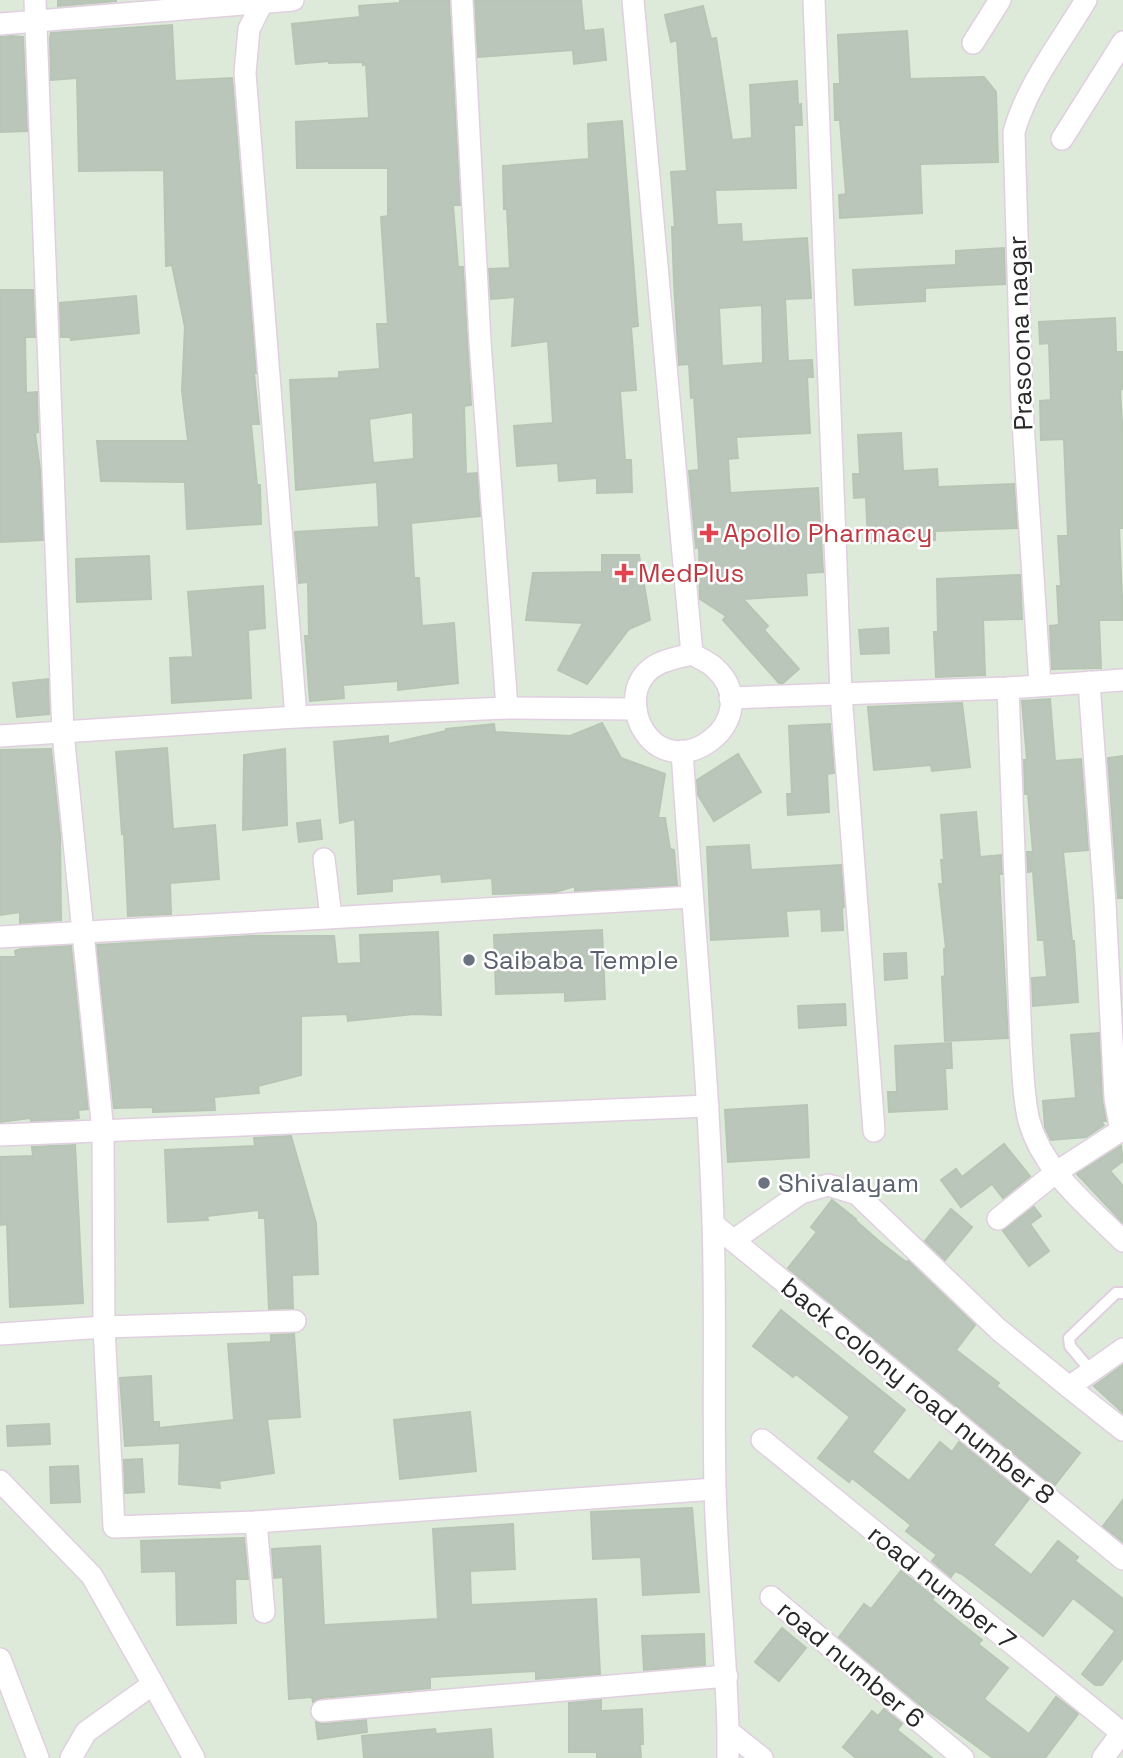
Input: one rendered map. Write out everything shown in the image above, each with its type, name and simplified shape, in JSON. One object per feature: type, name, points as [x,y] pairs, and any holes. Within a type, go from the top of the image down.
[{"type":"street","points":[[35,0],[62,733],[103,1132],[104,1327],[114,1527],[256,1522],[715,1489]]},
{"type":"street","points":[[0,24],[178,4],[293,0]]},
{"type":"street","points":[[462,0],[480,342],[507,708]]},
{"type":"street","points":[[633,0],[692,654]]},
{"type":"street","points":[[814,0],[841,694],[874,1130]]},
{"type":"street","points":[[973,43],[1000,0]]},
{"type":"street","name":"Prasoona nagar","points":[[1040,685],[1022,407],[1014,132],[1017,118],[1036,82],[1086,0]]},
{"type":"street","points":[[261,2],[249,29],[245,73],[296,717]]},
{"type":"street","points":[[1062,139],[1123,42]]},
{"type":"street","points":[[692,654],[714,666],[725,681],[730,698],[728,718],[719,735],[702,747],[671,750],[651,739],[643,730],[636,709],[637,690],[646,673],[662,660],[692,654]]},
{"type":"street","points":[[730,698],[1009,688],[1123,680]]},
{"type":"street","points":[[998,1219],[1055,1173],[1122,1130],[1115,1098],[1105,904],[1089,682]]},
{"type":"street","points":[[1009,688],[1021,1045],[1030,1124],[1055,1173],[1122,1238]]},
{"type":"street","points":[[0,736],[296,717],[507,708],[636,709]]},
{"type":"street","points":[[682,751],[708,1106],[713,1224],[715,1489],[727,1676],[728,1758]]},
{"type":"street","points":[[324,859],[331,917]]},
{"type":"street","points":[[0,937],[691,897]]},
{"type":"street","points":[[0,1135],[708,1106]]},
{"type":"street","points":[[734,1240],[801,1193],[828,1185],[857,1194],[998,1329],[1123,1430]]},
{"type":"street","name":"back colony road number 8","points":[[713,1224],[1123,1559]]},
{"type":"street","points":[[0,1334],[104,1327],[295,1321]]},
{"type":"street","points":[[1069,1387],[1123,1349]]},
{"type":"street","name":"road number 7","points":[[762,1440],[1122,1732]]},
{"type":"street","points":[[0,1481],[92,1576],[194,1758]]},
{"type":"street","points":[[256,1522],[264,1612]]},
{"type":"street","name":"road number 6","points":[[771,1597],[963,1758]]},
{"type":"street","points":[[0,1659],[38,1758]]},
{"type":"street","points":[[322,1711],[727,1676]]},
{"type":"street","points":[[71,1758],[86,1732],[153,1684]]},
{"type":"street","points":[[728,1731],[762,1758]]},
{"type":"street","points":[[1103,1758],[1122,1732]]},
{"type":"lane","points":[[1091,1371],[1070,1346],[1069,1338],[1116,1293],[1123,1293]]},
{"type":"building","points":[[58,0],[116,0],[116,1],[58,6]]},
{"type":"building","points":[[400,0],[449,0],[460,205],[453,205],[458,267],[463,267],[471,405],[464,406],[466,474],[477,473],[480,516],[411,523],[414,578],[419,578],[422,626],[454,623],[458,683],[398,690],[398,681],[343,685],[344,698],[310,701],[305,636],[309,636],[308,582],[299,583],[295,532],[379,527],[377,482],[296,490],[290,380],[339,378],[339,372],[380,369],[377,324],[388,324],[381,217],[388,216],[388,168],[297,168],[296,122],[369,118],[366,64],[329,61],[296,64],[292,24],[360,17],[359,6],[400,3]],"holes":[[[413,412],[414,459],[373,463],[369,419]]]},
{"type":"building","points":[[475,0],[581,0],[584,31],[603,29],[606,60],[574,64],[573,50],[478,57]]},
{"type":"building","points":[[703,6],[711,39],[716,38],[732,140],[752,138],[750,85],[797,81],[802,125],[794,125],[796,188],[715,190],[717,225],[741,224],[742,242],[807,238],[811,298],[785,299],[788,361],[812,360],[813,377],[807,377],[810,433],[736,437],[738,458],[728,459],[730,493],[818,488],[823,572],[806,573],[807,595],[743,599],[768,626],[764,630],[799,669],[783,683],[779,683],[723,620],[726,616],[700,599],[699,547],[696,548],[689,471],[699,470],[694,397],[691,398],[689,364],[679,365],[672,227],[675,227],[671,172],[687,171],[677,40],[671,42],[665,15]],"holes":[[[762,305],[763,363],[722,366],[719,308]]]},
{"type":"building","points":[[172,25],[175,81],[232,78],[256,373],[259,424],[251,424],[257,485],[260,485],[261,524],[187,529],[185,482],[101,481],[97,441],[188,441],[182,391],[185,327],[172,265],[166,266],[164,170],[79,171],[77,78],[51,80],[50,38],[51,33]]},
{"type":"building","points":[[907,31],[910,79],[984,77],[996,92],[998,162],[920,164],[922,213],[840,218],[839,195],[846,194],[840,120],[835,120],[834,84],[840,84],[838,35]]},
{"type":"building","points":[[0,37],[23,37],[27,131],[0,132]]},
{"type":"building","points":[[622,121],[638,326],[631,327],[636,390],[620,391],[625,460],[631,460],[632,492],[597,493],[597,478],[559,481],[558,463],[517,466],[514,426],[553,423],[548,341],[512,346],[515,297],[491,299],[489,269],[510,268],[503,166],[589,159],[588,124]]},
{"type":"building","points":[[1004,248],[1005,284],[925,288],[925,301],[855,305],[853,270],[956,265],[956,251]]},
{"type":"building","points":[[0,290],[33,290],[35,337],[25,337],[26,393],[37,392],[38,432],[35,433],[40,469],[43,540],[0,542]]},
{"type":"building","points":[[136,296],[139,333],[71,340],[70,337],[61,337],[60,303]]},
{"type":"building","points":[[1115,318],[1116,352],[1123,352],[1123,389],[1120,390],[1123,528],[1119,528],[1123,620],[1099,620],[1101,668],[1052,669],[1050,626],[1059,625],[1057,586],[1061,586],[1058,536],[1068,536],[1064,439],[1041,440],[1040,401],[1051,400],[1049,343],[1040,344],[1039,322]]},
{"type":"building","points":[[901,433],[903,471],[937,469],[938,487],[1014,484],[1017,528],[935,531],[935,540],[868,543],[866,497],[854,498],[853,474],[860,474],[858,435]]},
{"type":"building","points":[[602,555],[639,555],[650,620],[629,629],[587,684],[558,670],[583,623],[526,620],[533,573],[602,572]]},
{"type":"building","points":[[149,556],[151,599],[77,602],[76,559]]},
{"type":"building","points":[[1020,575],[1022,619],[983,620],[985,675],[936,677],[934,632],[938,632],[937,579]]},
{"type":"building","points":[[263,586],[265,628],[248,630],[251,698],[172,703],[170,658],[193,657],[188,592]]},
{"type":"building","points":[[888,628],[889,653],[861,654],[859,630]]},
{"type":"building","points":[[48,679],[49,714],[17,717],[13,683]]},
{"type":"building","points":[[1050,699],[1055,761],[1081,759],[1088,850],[1063,852],[1078,1002],[1033,1006],[1032,978],[1047,977],[1044,940],[1038,940],[1033,871],[1028,872],[1027,852],[1033,852],[1028,794],[1025,794],[1024,760],[1027,760],[1022,701]]},
{"type":"building","points":[[962,703],[970,767],[932,771],[931,765],[874,770],[868,707]]},
{"type":"building","points":[[602,723],[621,758],[665,774],[658,818],[665,818],[670,849],[674,850],[677,885],[575,891],[575,886],[556,892],[493,894],[492,878],[442,882],[441,874],[392,879],[392,891],[358,894],[355,819],[340,823],[334,742],[388,736],[388,744],[446,729],[494,724],[495,732],[570,736]]},
{"type":"building","points":[[830,724],[834,773],[827,774],[829,812],[788,815],[787,794],[792,794],[789,726]]},
{"type":"building","points":[[167,748],[173,829],[215,825],[219,879],[170,883],[171,914],[128,916],[116,752]]},
{"type":"building","points":[[51,749],[60,835],[61,920],[20,923],[20,912],[0,915],[0,750]]},
{"type":"building","points":[[285,749],[287,825],[243,830],[244,755]]},
{"type":"building","points":[[738,754],[761,792],[714,821],[698,795],[697,780]]},
{"type":"building","points":[[1123,756],[1123,898],[1118,898],[1108,758]]},
{"type":"building","points":[[976,812],[980,857],[1001,855],[1002,874],[999,874],[1008,1038],[945,1041],[942,977],[945,976],[946,949],[939,884],[943,884],[941,860],[944,860],[941,815]]},
{"type":"building","points":[[320,820],[322,839],[299,842],[297,823]]},
{"type":"building","points":[[749,845],[751,870],[841,865],[843,930],[822,931],[821,909],[786,911],[788,936],[711,940],[707,847]]},
{"type":"building","points":[[602,930],[605,999],[565,1001],[565,992],[496,994],[494,935]]},
{"type":"building","points":[[438,932],[441,1015],[414,1014],[348,1021],[347,1014],[301,1016],[301,1075],[258,1086],[259,1093],[214,1097],[215,1110],[153,1112],[153,1107],[114,1108],[97,945],[251,936],[334,936],[337,964],[361,963],[360,935]]},
{"type":"building","points":[[71,946],[88,1109],[78,1110],[79,1118],[73,1119],[31,1121],[30,1118],[0,1122],[0,957],[16,957],[15,951],[21,949]]},
{"type":"building","points":[[906,953],[907,978],[885,980],[884,954]]},
{"type":"building","points":[[845,1004],[846,1025],[799,1028],[798,1006]]},
{"type":"building","points":[[1099,1033],[1102,1099],[1106,1121],[1101,1121],[1104,1125],[1086,1137],[1051,1140],[1045,1127],[1043,1101],[1076,1098],[1071,1035]]},
{"type":"building","points":[[951,1043],[952,1068],[945,1068],[947,1109],[889,1112],[888,1092],[897,1092],[895,1046]]},
{"type":"building","points":[[807,1105],[809,1157],[728,1162],[725,1110]]},
{"type":"building","points":[[291,1136],[316,1223],[318,1274],[292,1275],[293,1308],[269,1309],[265,1218],[259,1218],[259,1210],[207,1216],[208,1220],[168,1222],[165,1150],[255,1146],[254,1138]]},
{"type":"building","points":[[1004,1144],[1030,1176],[1003,1198],[992,1184],[961,1207],[941,1180],[956,1169],[962,1177]]},
{"type":"building","points":[[75,1145],[83,1303],[10,1307],[7,1224],[0,1225],[0,1157],[33,1156],[32,1147]]},
{"type":"building","points":[[1121,1146],[1123,1161],[1110,1171],[1123,1186],[1123,1223],[1077,1174]]},
{"type":"building","points":[[832,1200],[880,1242],[908,1261],[975,1325],[956,1350],[999,1383],[996,1386],[1080,1453],[1054,1486],[788,1268],[817,1232],[811,1227]]},
{"type":"building","points":[[1034,1207],[1041,1216],[1030,1224],[1049,1251],[1029,1266],[1003,1231]]},
{"type":"building","points":[[951,1209],[972,1227],[945,1260],[925,1241]]},
{"type":"building","points":[[781,1310],[905,1410],[872,1452],[909,1481],[940,1442],[952,1452],[959,1442],[1029,1499],[993,1545],[1031,1575],[1058,1541],[1078,1557],[1075,1561],[1123,1599],[1123,1658],[1102,1685],[1095,1685],[1082,1674],[1115,1631],[1073,1598],[1043,1636],[962,1574],[955,1571],[951,1577],[932,1561],[937,1555],[906,1531],[911,1525],[852,1478],[849,1482],[818,1458],[850,1417],[796,1374],[793,1377],[753,1346]]},
{"type":"building","points":[[294,1334],[300,1417],[267,1419],[274,1473],[219,1481],[220,1488],[179,1484],[180,1443],[125,1446],[120,1378],[151,1376],[153,1422],[159,1422],[159,1428],[234,1420],[228,1344],[271,1342],[271,1335]]},
{"type":"building","points":[[1123,1365],[1123,1413],[1094,1386]]},
{"type":"building","points":[[470,1412],[476,1471],[400,1479],[394,1420]]},
{"type":"building","points":[[49,1424],[50,1444],[8,1446],[7,1426]]},
{"type":"building","points":[[142,1459],[144,1492],[125,1493],[124,1460]]},
{"type":"building","points":[[78,1466],[80,1502],[51,1503],[50,1467]]},
{"type":"building","points":[[1123,1500],[1123,1542],[1103,1526]]},
{"type":"building","points":[[692,1508],[699,1592],[643,1595],[641,1557],[593,1559],[591,1512]]},
{"type":"building","points":[[513,1524],[515,1569],[470,1571],[471,1605],[596,1599],[600,1674],[536,1679],[536,1671],[430,1677],[430,1688],[321,1698],[313,1702],[312,1697],[289,1699],[283,1577],[274,1578],[272,1549],[320,1546],[324,1625],[438,1619],[433,1529]]},
{"type":"building","points":[[244,1538],[248,1579],[235,1579],[236,1623],[177,1625],[176,1571],[142,1572],[141,1541]]},
{"type":"building","points":[[901,1571],[982,1640],[978,1644],[1008,1668],[984,1699],[1029,1734],[1056,1697],[1078,1714],[1045,1758],[993,1758],[924,1708],[839,1637],[864,1604],[871,1609]]},
{"type":"building","points":[[782,1628],[806,1648],[779,1681],[755,1662]]},
{"type":"building","points":[[704,1634],[705,1665],[644,1670],[642,1636]]},
{"type":"building","points":[[601,1700],[601,1711],[642,1709],[641,1758],[597,1758],[597,1752],[569,1752],[569,1703]]},
{"type":"building","points":[[884,1709],[902,1724],[897,1730],[932,1758],[856,1758],[843,1747],[872,1711],[878,1716]]},
{"type":"building","points":[[366,1720],[367,1732],[318,1739],[316,1722],[323,1724]]},
{"type":"building","points":[[435,1729],[436,1734],[491,1729],[493,1758],[364,1758],[362,1736]]},
{"type":"place","name":"Apollo Pharmacy","points":[[709,533]]},
{"type":"place","name":"MedPlus","points":[[624,573]]},
{"type":"place","name":"Saibaba Temple","points":[[469,960]]},
{"type":"place","name":"Shivalayam","points":[[764,1183]]}]
